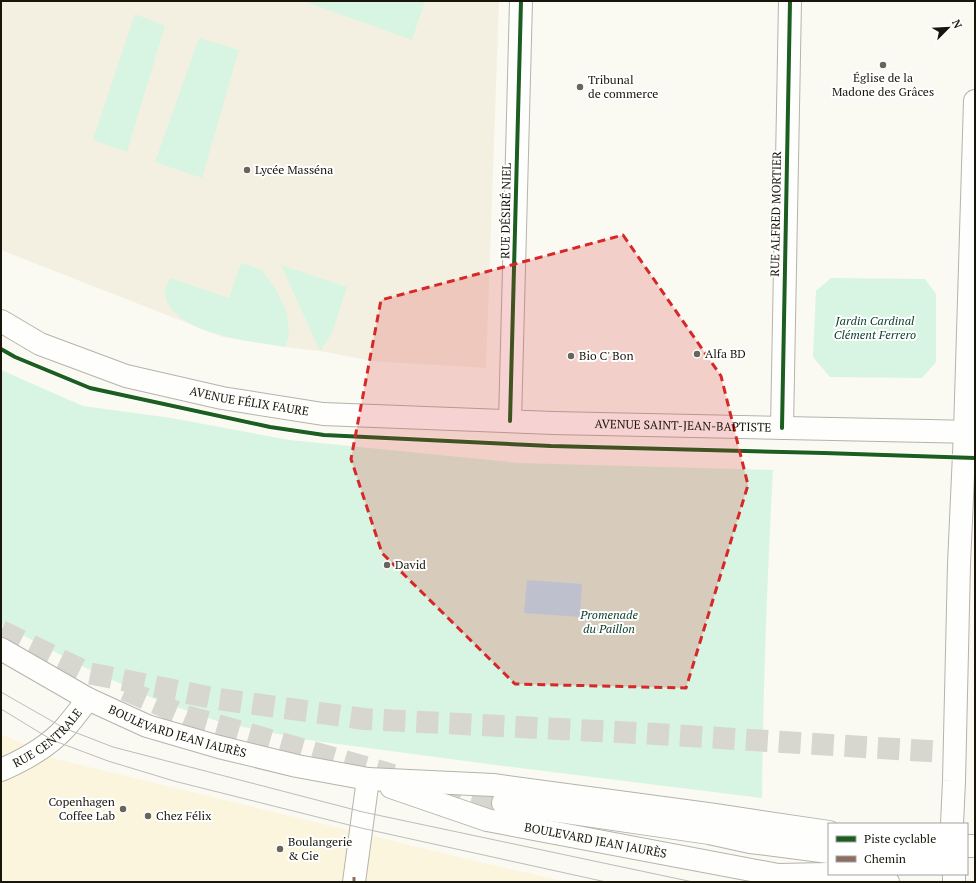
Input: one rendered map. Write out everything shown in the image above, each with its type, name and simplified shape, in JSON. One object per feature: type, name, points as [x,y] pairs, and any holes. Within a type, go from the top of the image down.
[{"type":"main road","name":"RUE DÉSIRÉ NIEL","points":[[510,421],[521,1]]},
{"type":"main road","name":"RUE ALFRED MORTIER","points":[[782,428],[790,1]]},
{"type":"main road","points":[[952,823],[959,564],[970,432],[975,101]]},
{"type":"main road","name":"AVENUE FÉLIX FAURE","points":[[1,321],[40,344],[111,371],[126,376],[222,398],[323,414],[510,421]]},
{"type":"main road","name":"AVENUE SAINT-JEAN-BAPTISTE","points":[[510,421],[970,432]]},
{"type":"main road","name":"BOULEVARD JEAN JAURÈS","points":[[1,649],[88,699],[147,726],[219,747],[296,766],[368,779],[493,785],[828,832]]},
{"type":"main road","name":"RUE CENTRALE","points":[[1,770],[33,754],[52,740],[88,699]]},
{"type":"main road","points":[[354,880],[368,779]]},
{"type":"main road","name":"BOULEVARD JEAN JAURÈS","points":[[368,779],[487,820],[778,875],[828,873]]},
{"type":"main road","points":[[503,803],[709,833],[750,842],[828,852]]},
{"type":"main road","points":[[750,842],[828,873]]},
{"type":"main road","points":[[841,875],[888,882]]},
{"type":"highlighted area","points":[[623,235],[721,376],[748,485],[686,688],[515,684],[382,553],[351,459],[381,300]]},
{"type":"shaded area","name":"Lycée Masséna","points":[[1,1],[499,1],[486,368],[372,361],[320,351],[223,337],[1,250]]},
{"type":"shaded area","points":[[1,734],[56,759],[567,882],[1,882]]},
{"type":"green space","points":[[303,1],[425,1],[412,40]]},
{"type":"green space","points":[[135,14],[165,26],[127,152],[93,140]]},
{"type":"green space","points":[[199,38],[239,50],[202,178],[155,162]]},
{"type":"green space","points":[[241,263],[262,270],[276,289],[287,313],[289,335],[285,347],[239,339],[205,330],[190,324],[178,315],[168,303],[164,291],[170,278],[229,298]]},
{"type":"green space","points":[[281,265],[347,287],[332,333],[320,351]]},
{"type":"green space","name":"Jardin Cardinal Clément Ferrero","points":[[831,278],[925,279],[936,294],[936,362],[922,378],[830,377],[813,357],[816,291]]},
{"type":"green space","name":"Promenade du Paillon","points":[[1,370],[83,406],[171,418],[289,440],[519,463],[773,470],[763,716],[762,798],[308,740],[223,723],[159,701],[88,669],[1,624]]},
{"type":"water","points":[[527,580],[582,584],[580,617],[524,613]]},
{"type":"tunnel","points":[[1,631],[88,673],[218,699],[364,719],[656,734],[975,754]]},
{"type":"tunnel","points":[[125,690],[186,716],[393,775]]},
{"type":"tunnel","points":[[440,788],[503,803]]},
{"type":"tram line","points":[[1,692],[64,728],[113,747],[363,812],[693,882]]},
{"type":"tram line","points":[[1,709],[52,740],[108,761],[174,781],[361,828],[606,882]]},
{"type":"marked path","points":[[354,877],[354,882]]},
{"type":"cycle path","points":[[510,421],[521,1]]},
{"type":"cycle path","points":[[782,428],[790,1]]},
{"type":"cycle path","points":[[1,349],[15,357],[90,388],[270,427],[324,435],[551,446],[975,458]]},
{"type":"place","name":"Église de la Madone des Grâces","points":[[883,65]]},
{"type":"place","name":"Tribunal de commerce","points":[[580,87]]},
{"type":"place","name":"Lycée Masséna","points":[[247,170]]},
{"type":"place","name":"Alfa BD","points":[[697,354]]},
{"type":"place","name":"Bio C' Bon","points":[[571,356]]},
{"type":"place","name":"David","points":[[387,565]]},
{"type":"place","name":"Copenhagen Coffee Lab","points":[[123,809]]},
{"type":"place","name":"Chez Félix","points":[[148,816]]},
{"type":"place","name":"Boulangerie & Cie","points":[[280,849]]}]
